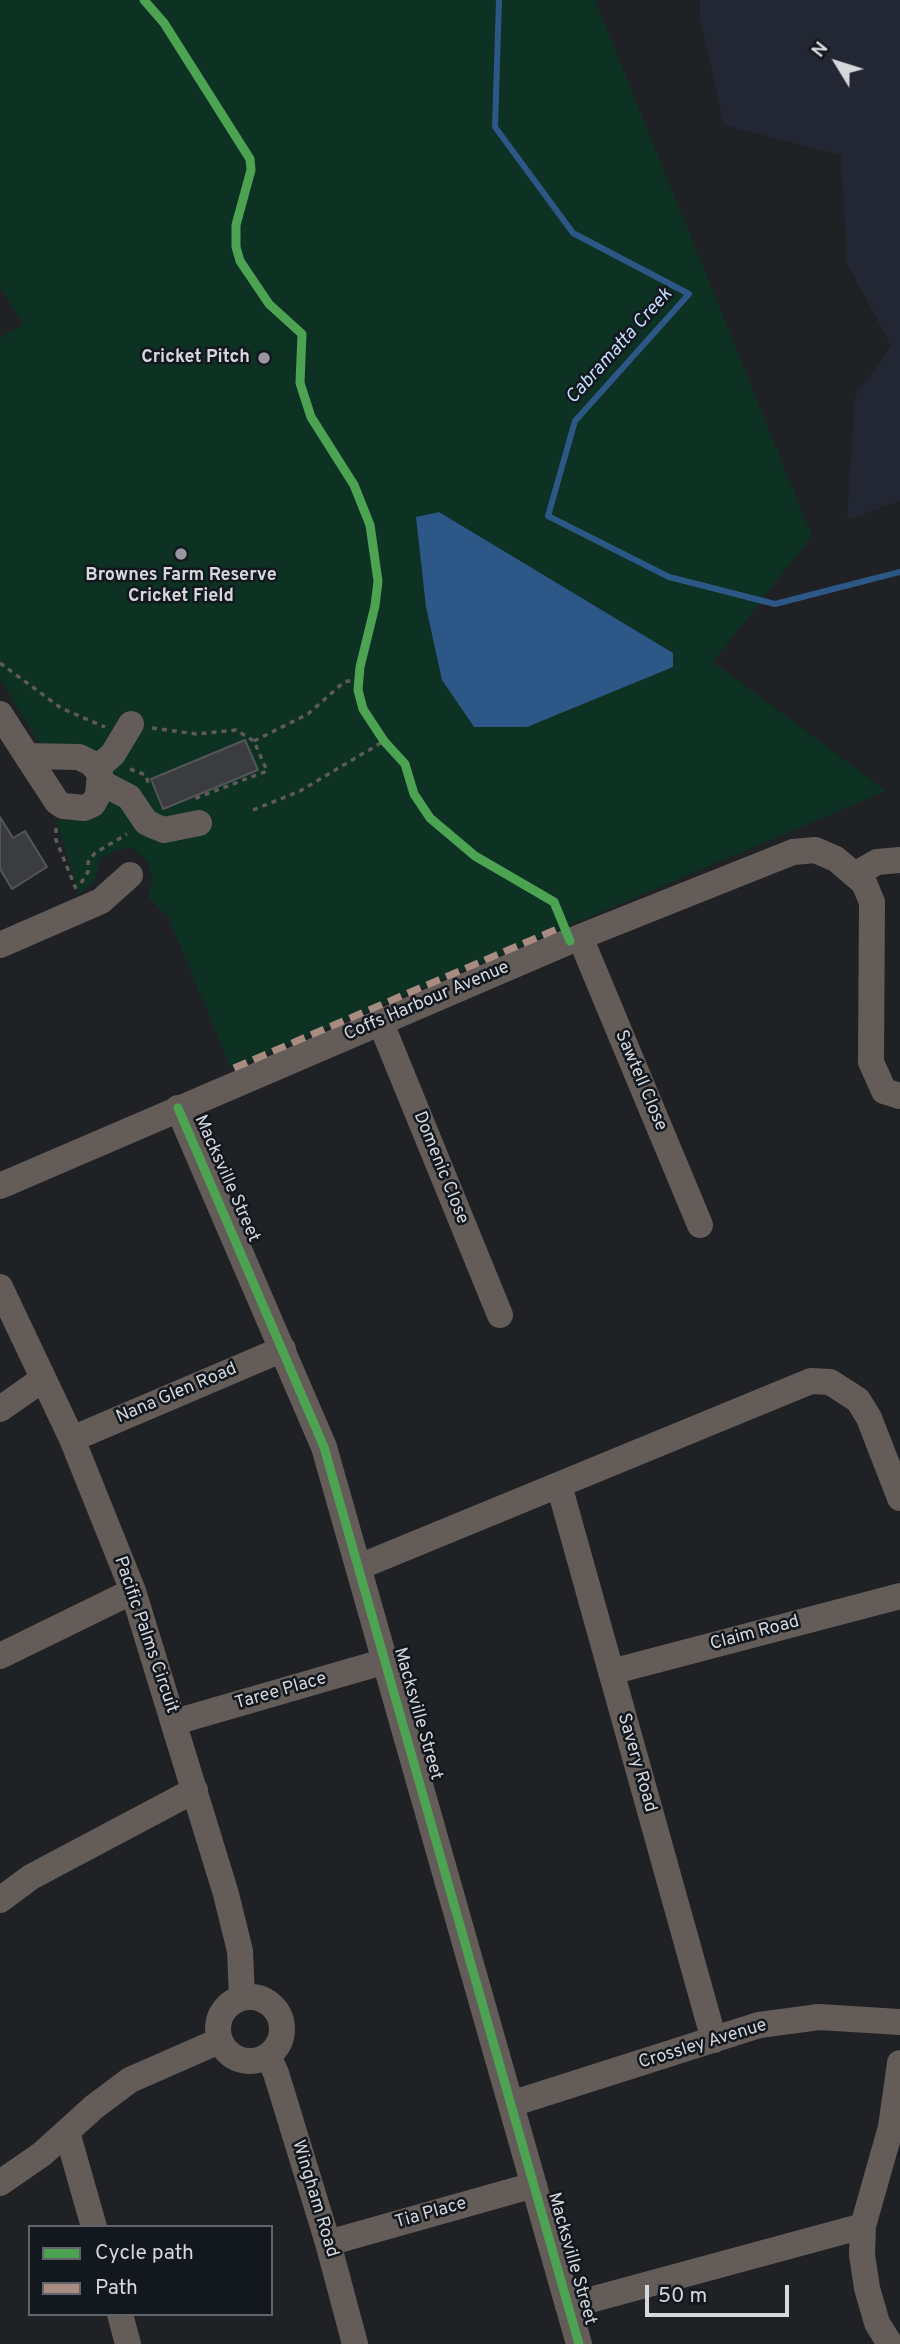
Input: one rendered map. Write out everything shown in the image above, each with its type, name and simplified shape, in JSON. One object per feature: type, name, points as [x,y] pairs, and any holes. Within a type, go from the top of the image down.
[{"type":"street","points":[[0,713],[62,806],[84,808],[93,804],[114,753]]},
{"type":"street","points":[[27,756],[79,757],[114,753]]},
{"type":"street","points":[[114,753],[129,797],[146,822],[164,830],[200,823]]},
{"type":"street","name":"Coffs Harbour Avenue","points":[[0,1186],[380,1021],[793,852],[815,850],[836,859],[864,883],[872,902],[870,1062],[892,1094]]},
{"type":"street","points":[[856,874],[877,863],[900,860]]},
{"type":"street","points":[[0,945],[101,901],[130,875]]},
{"type":"street","name":"Sawtell Close","points":[[580,937],[700,1224]]},
{"type":"street","name":"Domenic Close","points":[[380,1021],[500,1315]]},
{"type":"street","name":"Macksville Street","points":[[178,1108],[324,1447],[579,2344]]},
{"type":"street","name":"Pacific Palms Circuit","points":[[0,1287],[72,1438],[133,1591],[175,1722],[240,1951],[242,1998]]},
{"type":"street","name":"Nana Glen Road","points":[[72,1438],[283,1349]]},
{"type":"street","points":[[0,1409],[43,1379]]},
{"type":"street","points":[[359,1567],[811,1381],[830,1382],[858,1400],[869,1418],[900,1498]]},
{"type":"street","name":"Savery Road","points":[[559,1485],[714,2040]]},
{"type":"street","points":[[0,1656],[133,1591]]},
{"type":"street","name":"Claim Road","points":[[611,1672],[900,1596]]},
{"type":"street","name":"Taree Place","points":[[175,1722],[386,1661]]},
{"type":"street","points":[[0,1900],[31,1877],[195,1790]]},
{"type":"street","points":[[242,1998],[267,2001],[281,2018],[282,2035],[268,2056],[260,2061],[240,2060],[224,2050],[219,2041],[218,2029],[223,2012],[242,1998]]},
{"type":"street","name":"Crossley Avenue","points":[[511,2104],[759,2025],[819,2017],[900,2022]]},
{"type":"street","points":[[0,2183],[42,2154],[94,2106],[130,2080],[219,2041]]},
{"type":"street","name":"Wingham Road","points":[[268,2056],[276,2073],[328,2243],[355,2344]]},
{"type":"street","points":[[890,2344],[877,2323],[867,2288],[862,2255],[863,2227],[891,2127],[900,2063]]},
{"type":"street","points":[[67,2132],[93,2225]]},
{"type":"street","name":"Tia Place","points":[[328,2243],[534,2185]]},
{"type":"street","points":[[568,2306],[863,2227]]},
{"type":"street","points":[[121,2316],[128,2344]]},
{"type":"path","points":[[0,663],[61,708],[90,722],[129,769],[146,775],[150,788]]},
{"type":"path","points":[[358,690],[359,667]]},
{"type":"path","points":[[254,741],[309,713],[344,682],[359,679]]},
{"type":"path","points":[[114,753],[198,734],[236,730],[254,741],[267,771],[182,803]]},
{"type":"path","points":[[377,732],[391,749]]},
{"type":"path","points":[[253,810],[300,791],[384,741]]},
{"type":"path","points":[[75,887],[84,881],[88,862],[100,848],[138,828]]},
{"type":"shaded area","points":[[700,0],[900,0],[900,501],[847,520],[855,396],[891,346],[847,263],[841,155],[724,125],[700,18]]},
{"type":"green space","points":[[0,0],[595,0],[812,536],[713,662],[886,791],[231,1069],[168,916],[148,898],[152,879],[147,861],[133,848],[115,850],[100,859],[94,882],[79,894],[56,819],[74,821],[93,815],[114,776],[39,743],[0,678],[0,338],[23,324],[0,287]]},
{"type":"water","points":[[439,512],[673,653],[673,667],[527,727],[474,727],[442,680],[426,607],[416,517]]},
{"type":"building","points":[[245,740],[258,770],[163,809],[151,779]]},
{"type":"building","points":[[0,817],[13,838],[25,831],[47,867],[12,889],[0,869]]},
{"type":"waterway","name":"Cabramatta Creek","points":[[499,0],[495,127],[573,233],[689,294],[575,421],[548,516],[669,577],[775,604],[900,572]]},
{"type":"marked path","points":[[234,1068],[564,926]]},
{"type":"cycle path","points":[[144,0],[164,23],[250,159],[251,170],[236,225],[236,247],[240,261],[269,304],[302,334],[300,383],[311,417],[354,485],[370,525],[378,581],[375,606],[360,667],[358,690],[363,709],[384,741],[405,764],[414,794],[430,818],[475,856],[554,902],[570,941]]},
{"type":"cycle path","points":[[178,1108],[324,1447],[579,2344]]},
{"type":"place","name":"Cricket Pitch","points":[[264,358]]},
{"type":"place","name":"Brownes Farm Reserve Cricket Field","points":[[181,554]]}]
